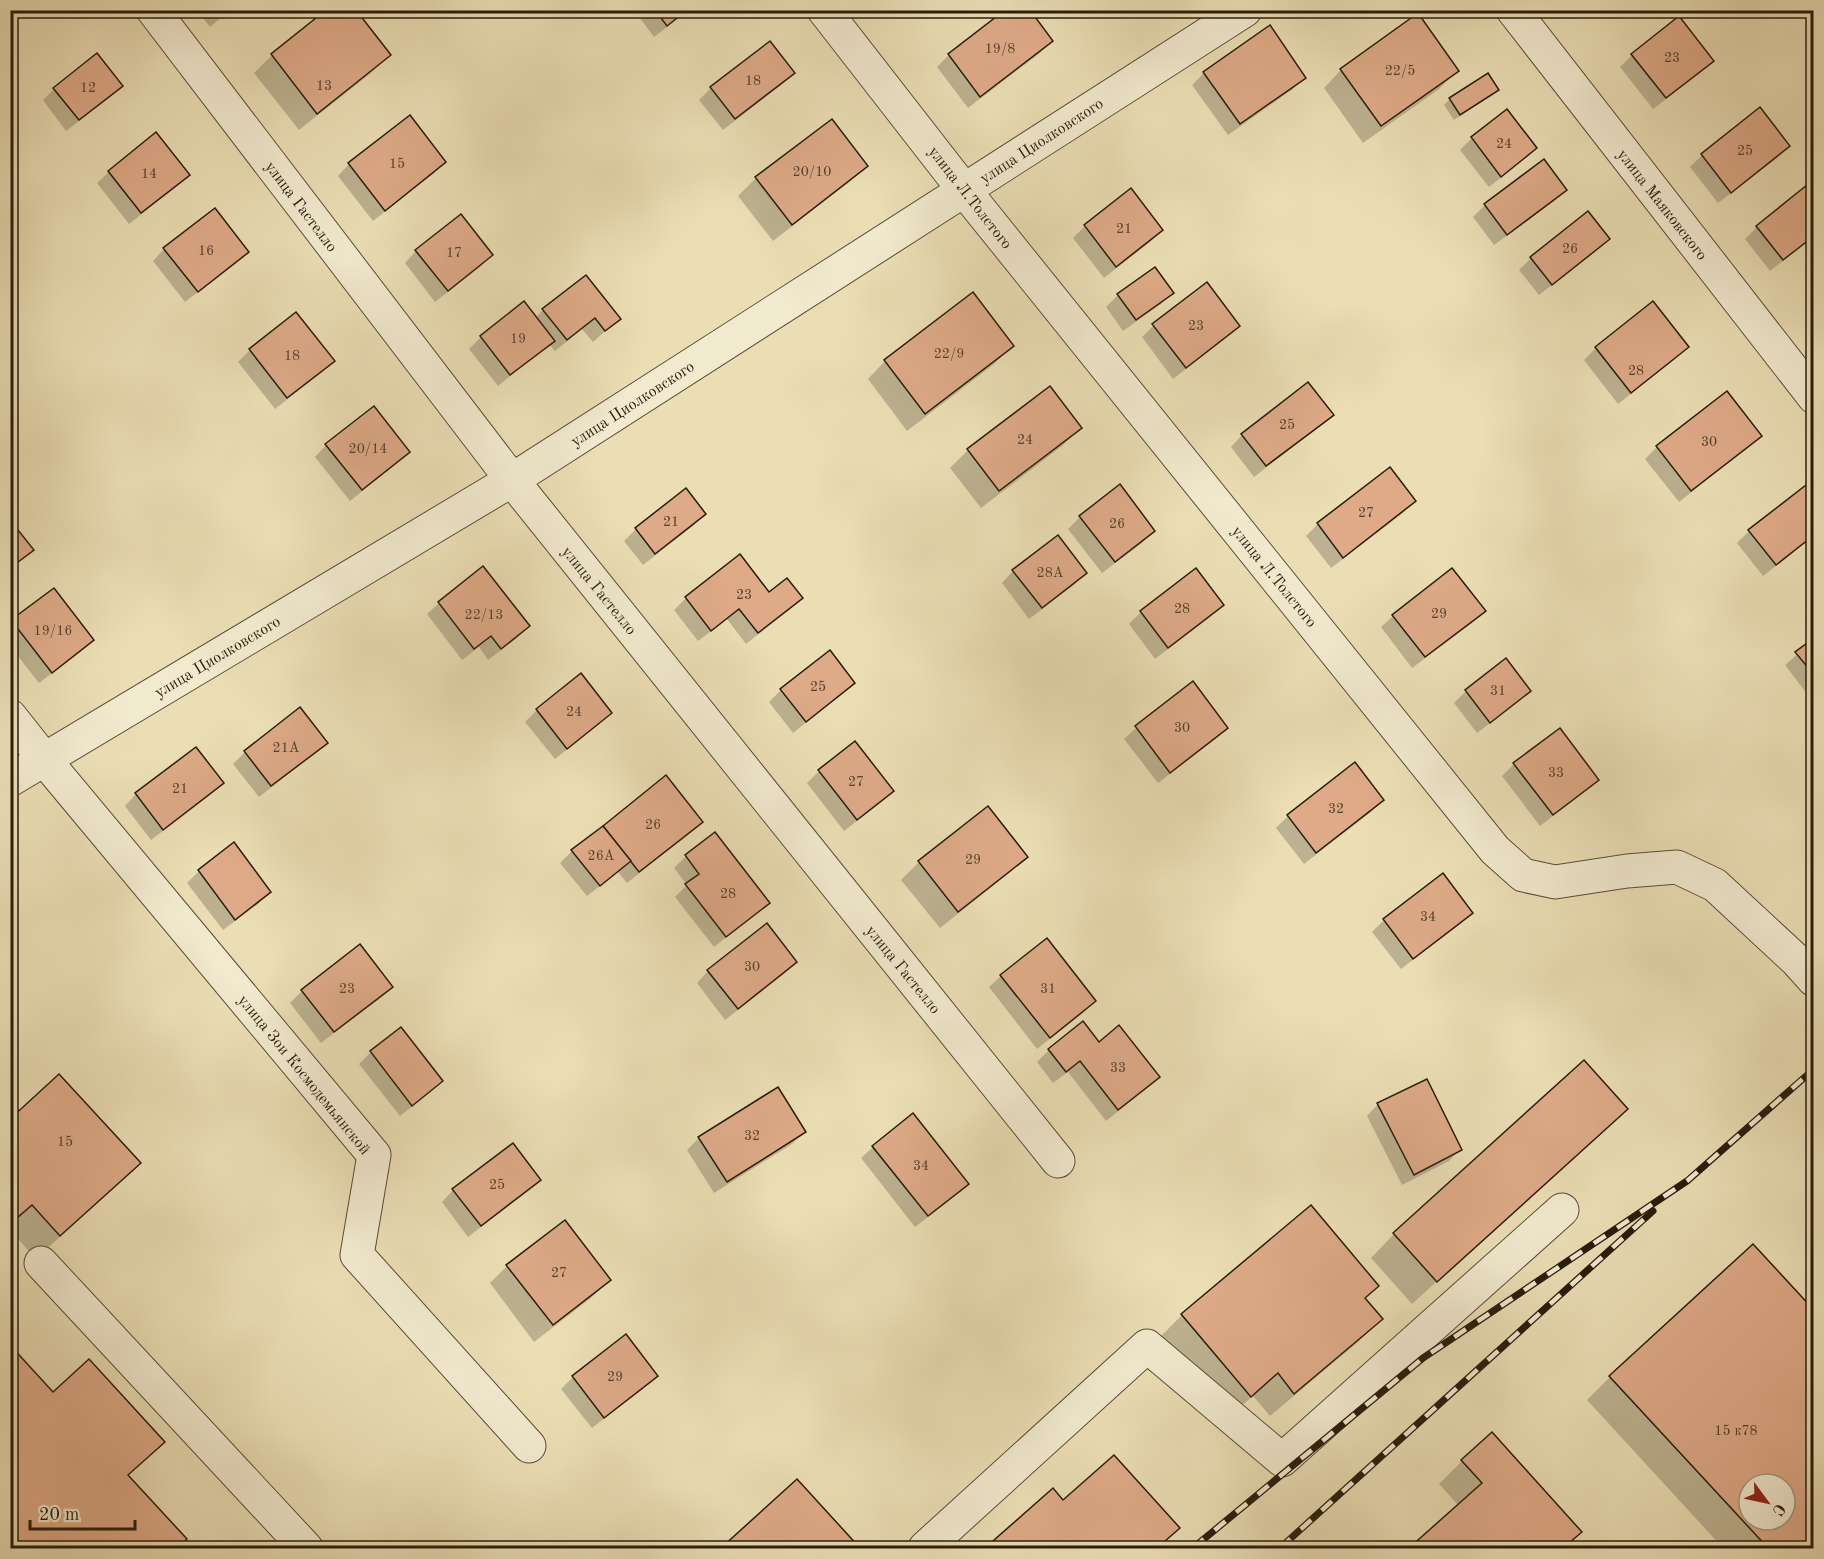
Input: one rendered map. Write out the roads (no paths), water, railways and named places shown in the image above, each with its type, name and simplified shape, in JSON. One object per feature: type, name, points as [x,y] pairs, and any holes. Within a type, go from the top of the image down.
[{"type":"street","name":"улица Гастелло","points":[[153,10],[512,480],[1058,1161]]},
{"type":"street","name":"улица Л.Толстого","points":[[825,10],[964,190],[1495,850],[1523,875],[1556,882],[1627,871],[1677,867],[1715,885],[1797,961],[1814,980]]},
{"type":"street","name":"улица Циолковского","points":[[10,780],[512,480],[1245,10]]},
{"type":"street","name":"улица Маяковского","points":[[1513,10],[1814,397]]},
{"type":"street","name":"улица Зои Космодемьянской","points":[[10,716],[374,1155],[357,1255],[529,1446]]},
{"type":"street","points":[[925,1548],[1147,1346],[1282,1460],[1562,1210]]},
{"type":"street","points":[[41,1263],[298,1546]]},
{"type":"railway","points":[[1193,1548],[1423,1358],[1687,1181],[1814,1069]]},
{"type":"railway","points":[[1280,1548],[1653,1211]]}]
